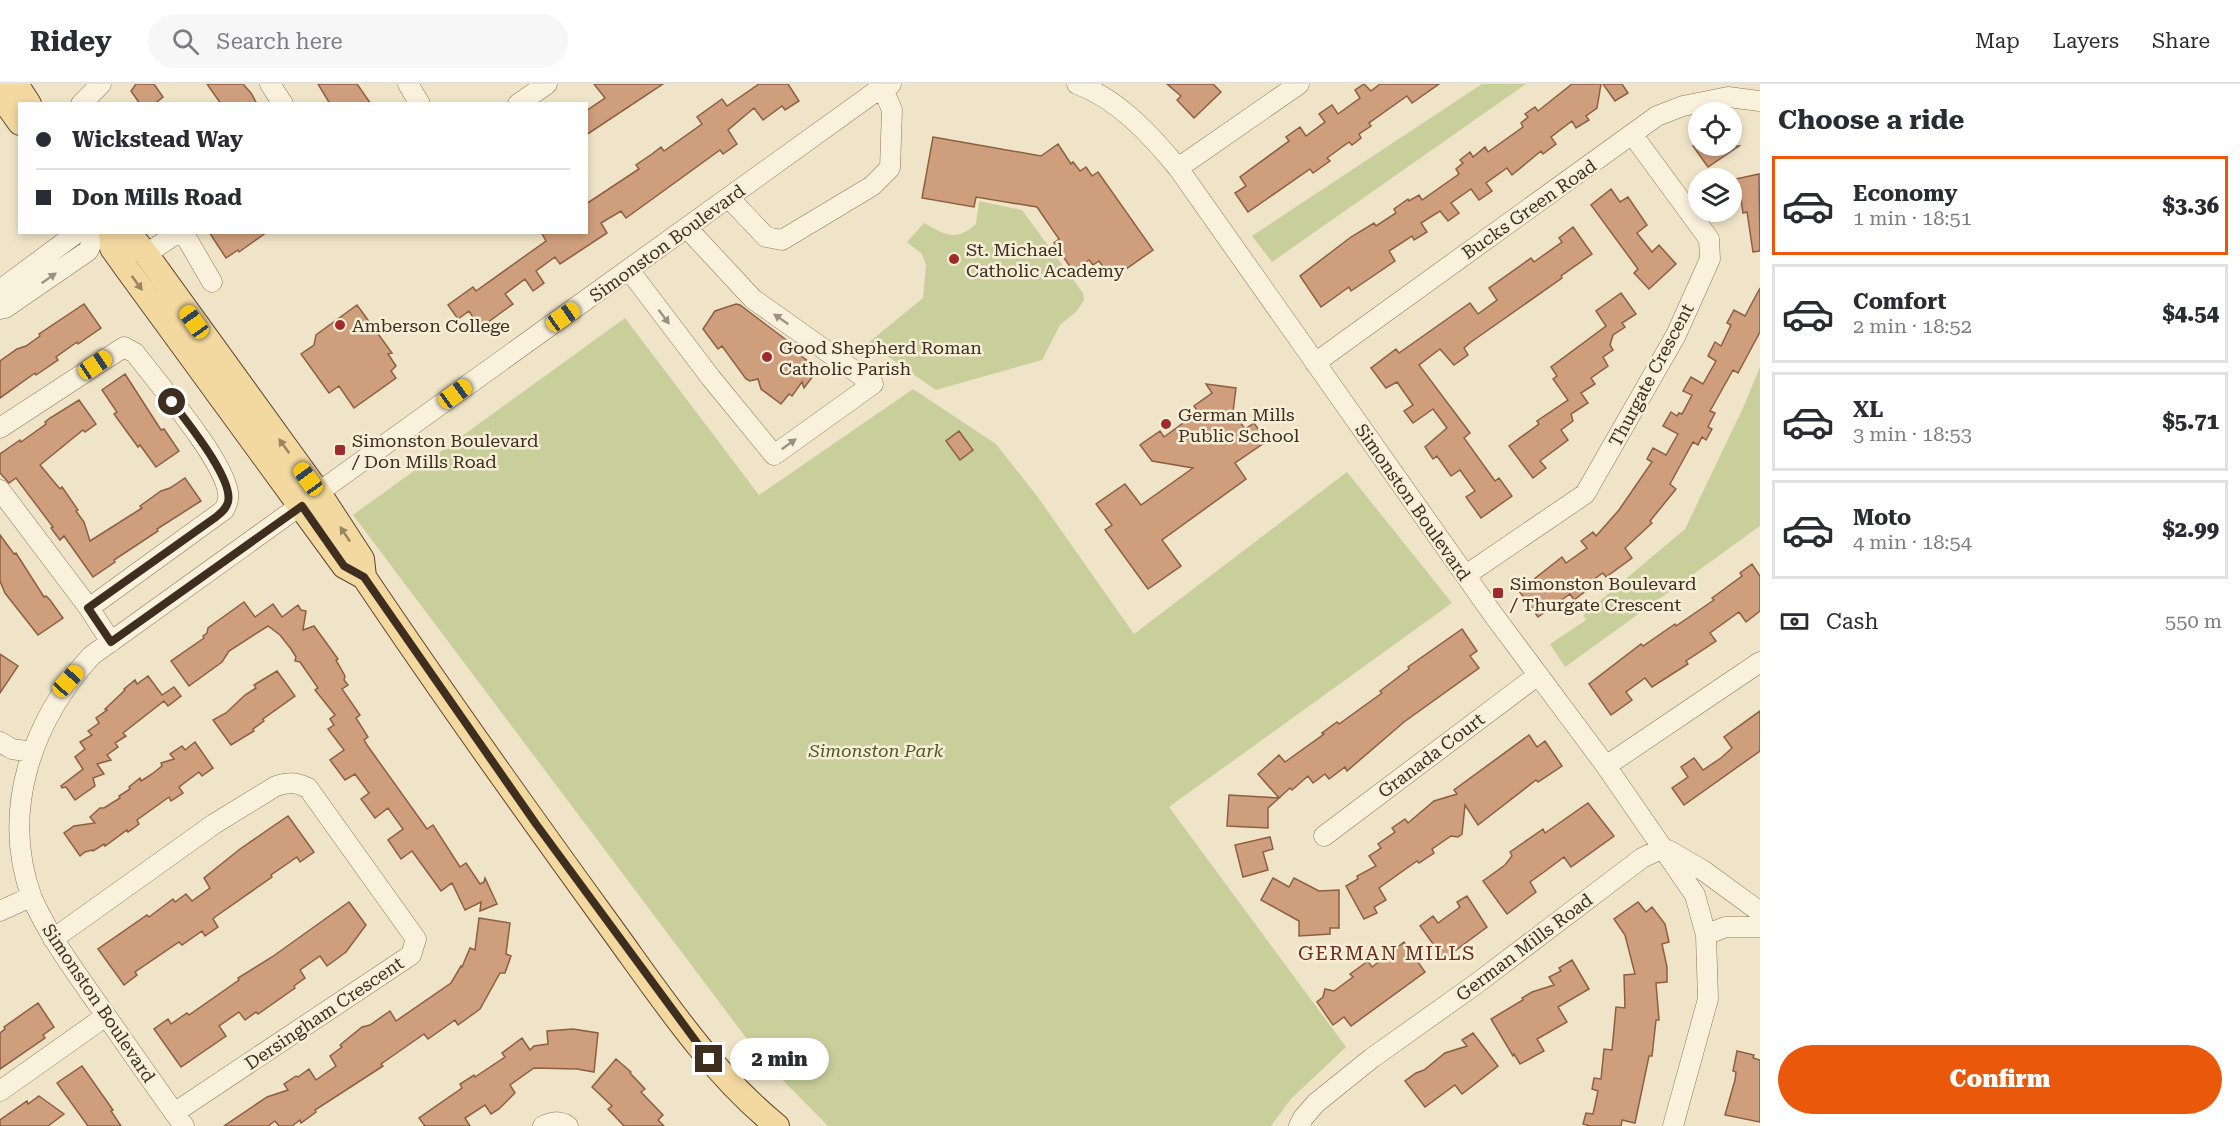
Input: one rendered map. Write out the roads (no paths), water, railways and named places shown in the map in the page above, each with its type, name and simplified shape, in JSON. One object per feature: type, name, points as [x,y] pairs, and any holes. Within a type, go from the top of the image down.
[{"type":"main road","points":[[16,84],[28,102]]},
{"type":"main road","points":[[0,95],[18,120]]},
{"type":"main road","points":[[111,234],[112,248],[310,500],[362,559],[364,577],[536,824],[680,1022],[736,1089],[777,1126]]},
{"type":"main road","points":[[130,234],[146,254],[310,500]]},
{"type":"street","points":[[84,97],[101,84]]},
{"type":"street","points":[[270,84],[282,102]]},
{"type":"street","points":[[408,84],[419,102]]},
{"type":"street","points":[[521,102],[547,84]]},
{"type":"street","name":"Simonston Boulevard","points":[[1077,84],[1095,90],[1134,122],[1178,168],[1466,575],[1606,766],[1695,895],[1706,934],[1708,999],[1673,1126]]},
{"type":"street","points":[[1178,168],[1299,84]]},
{"type":"street","points":[[729,198],[766,237],[782,240],[872,186],[890,168],[892,110],[885,85]]},
{"type":"street","name":"Simonston Boulevard","points":[[179,1120],[53,939],[32,897],[22,868],[16,835],[18,798],[44,720],[68,681],[91,656],[885,85]]},
{"type":"street","name":"Bucks Green Road","points":[[1315,363],[1657,116],[1683,106],[1728,97],[1760,101]]},
{"type":"street","name":"Thurgate Crescent","points":[[1466,575],[1586,494],[1676,335],[1710,259],[1709,239],[1632,134]]},
{"type":"street","points":[[629,270],[711,378],[774,455],[873,384],[753,299],[687,228]]},
{"type":"street","points":[[0,290],[75,234]]},
{"type":"street","points":[[0,309],[5,309],[87,251],[96,234]]},
{"type":"street","points":[[146,254],[178,234]]},
{"type":"street","points":[[182,234],[212,282]]},
{"type":"street","points":[[0,428],[124,347],[135,353],[200,439],[223,477],[228,501],[224,510],[88,608]]},
{"type":"street","points":[[0,490],[111,642]]},
{"type":"street","points":[[1606,766],[1760,662]]},
{"type":"street","name":"Granada Court","points":[[1324,836],[1538,675]]},
{"type":"street","points":[[0,742],[12,749],[32,752]]},
{"type":"street","name":"Dersingham Crescent","points":[[53,939],[214,824],[276,786],[287,782],[299,783],[308,788],[416,939],[411,955],[179,1120]]},
{"type":"street","points":[[1663,848],[1704,871],[1760,912]]},
{"type":"street","name":"German Mills Road","points":[[1299,1126],[1302,1118],[1316,1104],[1372,1058],[1476,984],[1642,858],[1663,848]]},
{"type":"street","points":[[0,910],[32,897]]},
{"type":"street","points":[[1706,934],[1725,927],[1760,927]]},
{"type":"street","points":[[0,1090],[106,1016]]},
{"type":"street","points":[[543,1126],[555,1122],[562,1122],[568,1126]]},
{"type":"place","name":"St. Michael Catholic Academy","points":[[954,259]]},
{"type":"place","name":"Amberson College","points":[[340,325]]},
{"type":"place","name":"Good Shepherd Roman Catholic Parish","points":[[767,357]]},
{"type":"place","name":"German Mills Public School","points":[[1166,424]]},
{"type":"place","name":"Simonston Boulevard / Don Mills Road","points":[[340,450]]},
{"type":"place","name":"Simonston Boulevard / Thurgate Crescent","points":[[1498,593]]},
{"type":"district","name":"GERMAN MILLS","points":[[1387,953]]},
{"type":"park label","name":"Simonston Park","points":[[876,750]]}]
